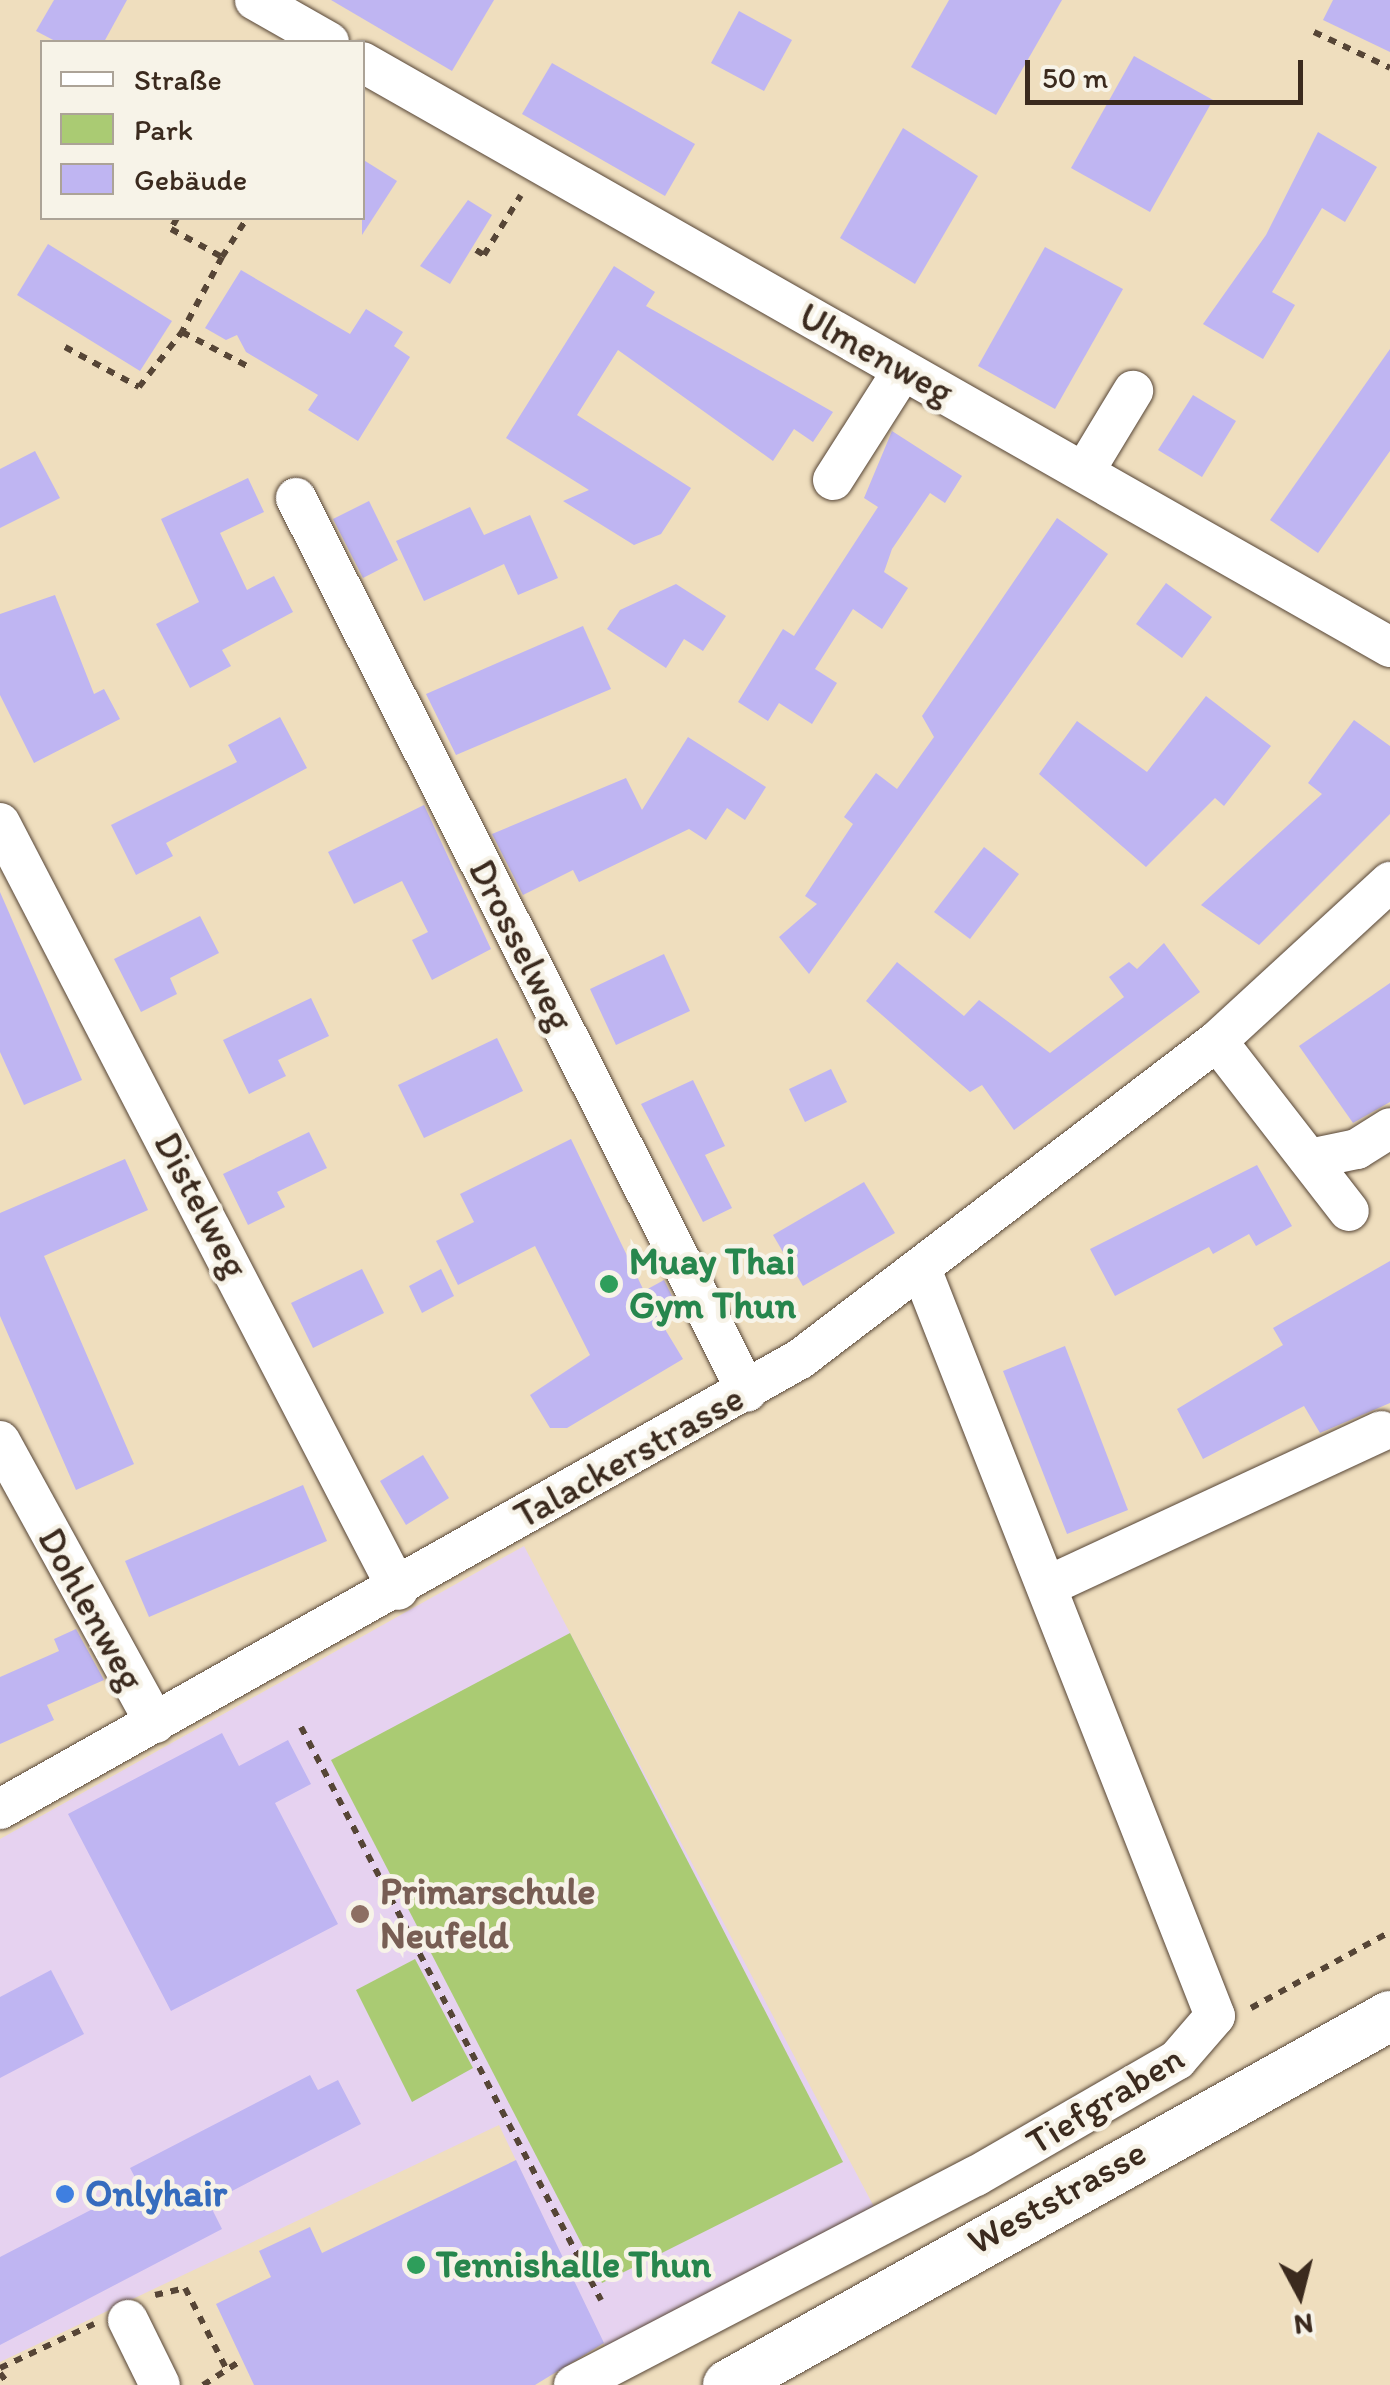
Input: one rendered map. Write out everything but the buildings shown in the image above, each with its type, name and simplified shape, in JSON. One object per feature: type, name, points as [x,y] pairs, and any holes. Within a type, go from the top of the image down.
[{"type":"main road","name":"Weststrasse","points":[[728,2385],[1390,2016]]},
{"type":"street","points":[[255,0],[325,40]]},
{"type":"street","name":"Ulmenweg","points":[[365,64],[1390,647]]},
{"type":"street","points":[[833,480],[903,370]]},
{"type":"street","points":[[1084,472],[1132,391]]},
{"type":"street","name":"Drosselweg","points":[[296,498],[747,1392]]},
{"type":"street","name":"Distelweg","points":[[0,823],[398,1590]]},
{"type":"street","name":"Talackerstrasse","points":[[0,1809],[747,1392],[921,1269],[1217,1041],[1390,882]]},
{"type":"street","points":[[1217,1041],[1349,1210]]},
{"type":"street","points":[[1309,1159],[1356,1150],[1390,1128]]},
{"type":"street","name":"Tiefgraben","points":[[574,2385],[993,2167],[1177,2060],[1215,2016],[1052,1584],[921,1269]]},
{"type":"street","points":[[1052,1584],[1381,1431]]},
{"type":"street","name":"Dohlenweg","points":[[0,1442],[155,1723]]},
{"type":"street","points":[[128,2320],[160,2385]]},
{"type":"path","points":[[1314,32],[1390,68]]},
{"type":"path","points":[[476,250],[484,255],[540,165]]},
{"type":"path","points":[[176,220],[171,229],[222,257]]},
{"type":"path","points":[[65,346],[139,387],[182,332],[246,220]]},
{"type":"path","points":[[182,332],[249,367]]},
{"type":"path","points":[[302,1726],[601,2300]]},
{"type":"path","points":[[1215,2016],[1270,2002],[1390,1932]]},
{"type":"path","points":[[202,2385],[242,2360]]},
{"type":"path","points":[[0,2373],[8,2385]]},
{"type":"shaded area","name":"Primarschule Neufeld","points":[[524,1546],[881,2220],[611,2359],[499,2125],[0,2362],[0,1839]]},
{"type":"green space","points":[[570,1633],[843,2162],[602,2283],[331,1760]]},
{"type":"green space","points":[[415,1959],[473,2068],[412,2102],[356,1990]]},
{"type":"place","name":"Muay Thai Gym Thun","points":[[609,1284]]},
{"type":"place","name":"Primarschule Neufeld","points":[[360,1914]]},
{"type":"place","name":"Onlyhair","points":[[65,2194]]},
{"type":"place","name":"Tennishalle Thun","points":[[416,2265]]}]
